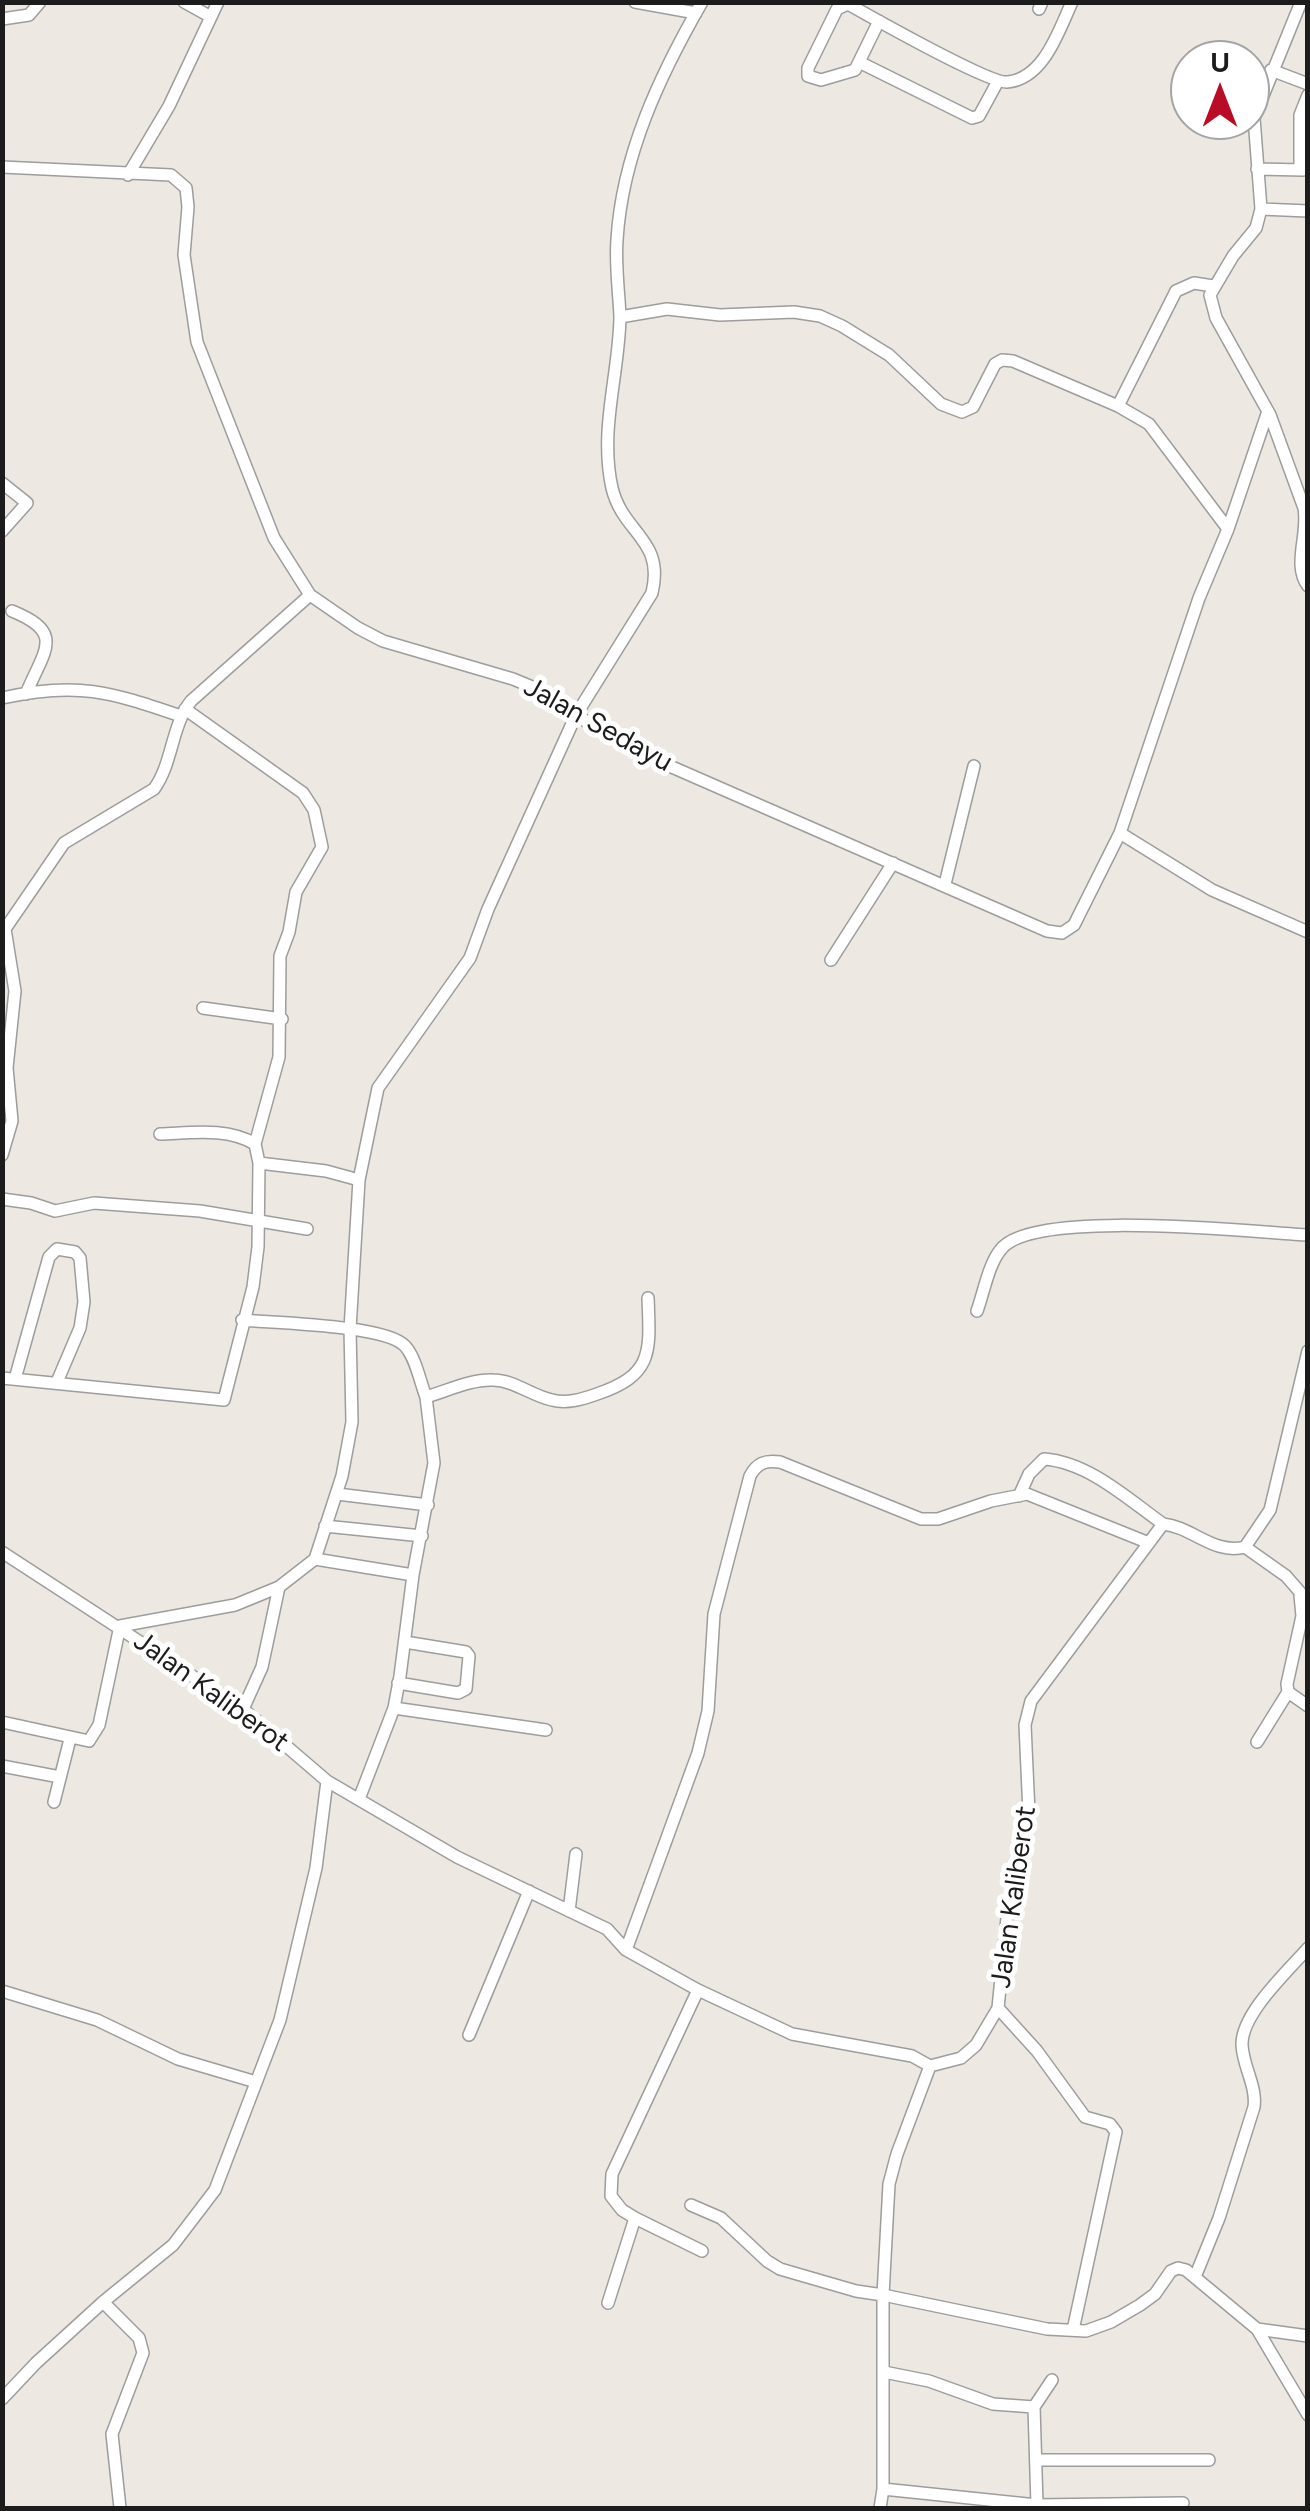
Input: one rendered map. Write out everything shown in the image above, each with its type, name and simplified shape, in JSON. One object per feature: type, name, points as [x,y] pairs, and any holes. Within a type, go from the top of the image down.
[{"type":"street","points":[[2,19],[29,16],[40,2]]},
{"type":"street","points":[[184,2],[211,17]]},
{"type":"street","points":[[128,175],[169,106],[218,2]]},
{"type":"street","points":[[2,1722],[70,1740],[89,1741],[96,1732],[120,1626],[235,1605],[279,1588],[315,1559],[337,1494],[352,1422],[350,1329],[359,1180],[378,1088],[470,958],[488,909],[576,715],[652,594],[657,572],[651,552],[614,496],[606,460],[609,403],[620,349],[617,241],[626,177],[671,57],[699,8],[635,2]]},
{"type":"street","points":[[879,21],[852,72],[821,80],[811,78],[807,72],[837,9],[848,4],[998,81],[1009,82],[1045,59],[1072,2]]},
{"type":"street","points":[[1301,2],[1294,27],[1271,70],[1308,84]]},
{"type":"street","points":[[860,62],[972,118],[979,116],[998,81]]},
{"type":"street","points":[[1257,168],[1304,170],[1300,116],[1308,95]]},
{"type":"street","points":[[1251,140],[1261,209],[1256,228],[1213,286],[1210,302],[1268,410],[1306,514],[1300,575],[1308,586]]},
{"type":"street","points":[[2,167],[171,175],[186,188],[184,256],[196,342],[274,538],[310,595],[183,712],[161,779],[154,789],[64,843],[5,929],[15,991],[5,1066],[12,1121],[2,1155]]},
{"type":"street","points":[[1261,209],[1308,211]]},
{"type":"street","points":[[1118,406],[1176,291],[1194,283],[1213,286]]},
{"type":"street","points":[[620,317],[667,308],[720,315],[807,313],[842,326],[889,355],[941,404],[956,412],[970,411],[995,364],[1014,361],[1118,406],[1148,424],[1228,529]]},
{"type":"street","name":"Jalan Sedayu","points":[[310,595],[370,635],[513,679],[554,696],[576,715],[633,750],[1047,932],[1062,933],[1074,925],[1120,833],[1199,598],[1228,529],[1268,410]]},
{"type":"street","points":[[2,483],[27,503],[2,531]]},
{"type":"street","points":[[12,611],[38,622],[46,636],[46,646],[26,694]]},
{"type":"street","points":[[2,698],[76,688],[183,712],[295,786],[314,810],[322,847],[296,892],[290,932],[280,956],[279,1057],[255,1144],[259,1163],[254,1288],[242,1320],[224,1400],[8,1379],[50,1256],[57,1249],[75,1252],[80,1258],[84,1302],[80,1328],[57,1382]]},
{"type":"street","points":[[945,884],[974,766]]},
{"type":"street","points":[[1120,833],[1212,890],[1308,932]]},
{"type":"street","points":[[831,960],[893,863]]},
{"type":"street","points":[[203,1008],[282,1019]]},
{"type":"street","points":[[160,1134],[218,1132],[255,1144]]},
{"type":"street","points":[[259,1163],[326,1171],[359,1180]]},
{"type":"street","points":[[2,1200],[38,1204],[55,1211],[94,1203],[200,1211],[307,1229]]},
{"type":"street","points":[[977,1311],[996,1256],[1004,1246],[1016,1238],[1053,1229],[1094,1223],[1308,1235]]},
{"type":"street","points":[[426,1397],[478,1381],[497,1380],[549,1400],[581,1400],[628,1382],[643,1366],[650,1347],[648,1298]]},
{"type":"street","points":[[242,1320],[350,1329],[402,1343],[426,1397],[434,1460],[428,1505],[413,1574],[394,1708],[359,1799]]},
{"type":"street","points":[[1245,1548],[1270,1510],[1308,1351]]},
{"type":"street","points":[[1019,1496],[1036,1465],[1044,1459],[1061,1460],[1095,1476],[1163,1524],[1184,1528],[1225,1550],[1245,1548],[1286,1576],[1304,1598],[1302,1616],[1288,1669],[1288,1692],[1257,1742]]},
{"type":"street","points":[[626,1950],[698,1753],[708,1712],[714,1614],[750,1476],[762,1462],[780,1462],[921,1519],[955,1515],[991,1501],[1027,1494],[1149,1543]]},
{"type":"street","points":[[337,1494],[428,1505]]},
{"type":"street","name":"Jalan Kaliberot","points":[[2,1552],[243,1709],[326,1780],[457,1857],[607,1929],[626,1950],[698,1990],[792,2034],[912,2056],[930,2066],[961,2058],[976,2045],[998,2008],[1008,1908],[1029,1812],[1026,1713],[1031,1701],[1163,1524]]},
{"type":"street","points":[[324,1526],[422,1536]]},
{"type":"street","points":[[315,1559],[413,1574]]},
{"type":"street","points":[[243,1709],[262,1667],[279,1588]]},
{"type":"street","points":[[398,1683],[458,1693],[466,1689],[466,1652],[404,1642]]},
{"type":"street","points":[[1288,1692],[1308,1706]]},
{"type":"street","points":[[394,1708],[546,1730]]},
{"type":"street","points":[[54,1802],[70,1740]]},
{"type":"street","points":[[2,1766],[60,1777]]},
{"type":"street","points":[[2,2399],[103,2302],[173,2245],[214,2190],[280,2020],[316,1868],[326,1780]]},
{"type":"street","points":[[569,1910],[576,1854]]},
{"type":"street","points":[[469,2035],[529,1892]]},
{"type":"street","points":[[1195,2277],[1219,2218],[1254,2108],[1256,2098],[1242,2047],[1244,2035],[1259,2005],[1308,1948]]},
{"type":"street","points":[[698,1990],[612,2174],[611,2196],[635,2218],[702,2251]]},
{"type":"street","points":[[2,1991],[97,2020],[178,2059],[256,2082]]},
{"type":"street","points":[[998,2008],[1037,2051],[1085,2118],[1110,2124],[1116,2132],[1073,2330]]},
{"type":"street","points":[[880,2508],[884,2489],[883,2295],[889,2184],[930,2066]]},
{"type":"street","points":[[691,2206],[722,2218],[766,2261],[780,2269],[856,2291],[1047,2329],[1086,2331],[1111,2322],[1155,2294],[1178,2268],[1195,2277],[1257,2329],[1308,2415]]},
{"type":"street","points":[[608,2303],[635,2218]]},
{"type":"street","points":[[103,2302],[139,2338],[143,2353],[112,2434],[120,2508]]},
{"type":"street","points":[[1257,2329],[1308,2336]]},
{"type":"street","points":[[884,2372],[929,2381],[993,2404],[1034,2407]]},
{"type":"street","points":[[1042,2506],[1034,2407],[1052,2380]]},
{"type":"street","points":[[1038,2460],[1209,2460]]},
{"type":"street","points":[[884,2489],[1042,2506],[1183,2503]]}]
